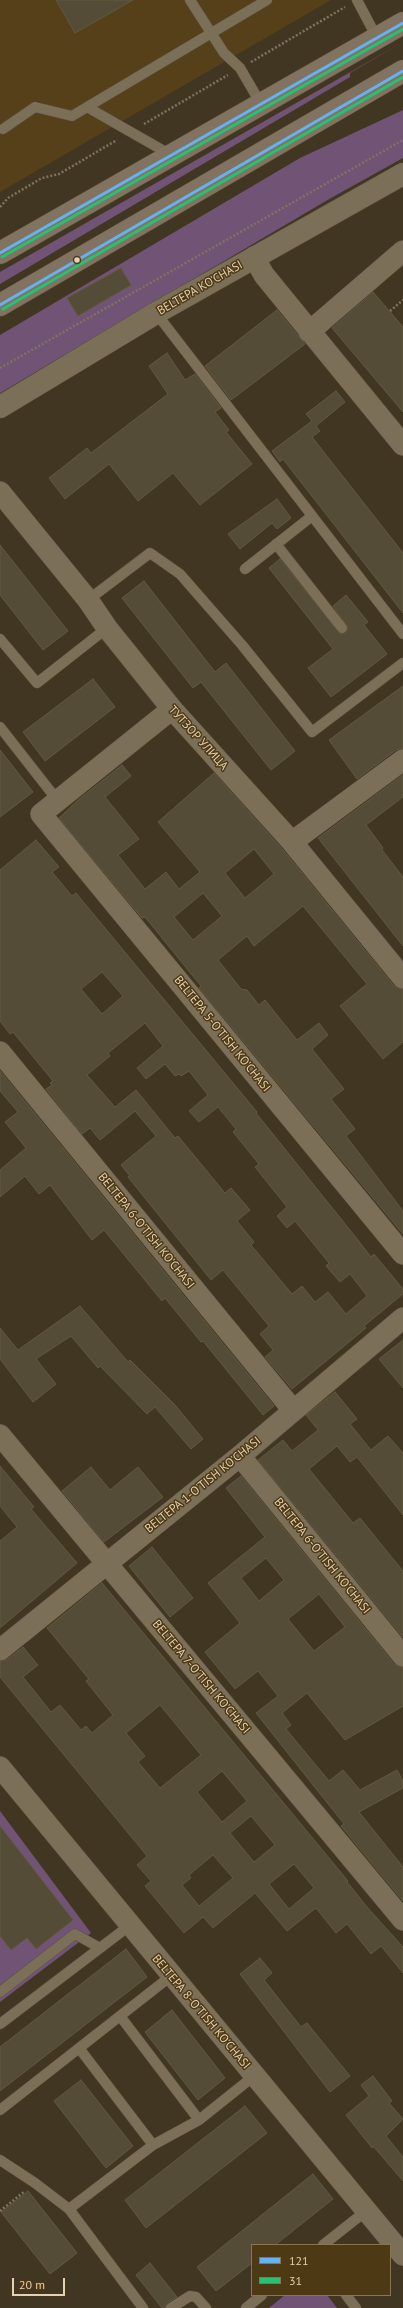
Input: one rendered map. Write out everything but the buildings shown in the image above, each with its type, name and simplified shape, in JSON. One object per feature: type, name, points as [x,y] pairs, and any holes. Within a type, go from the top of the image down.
[{"type":"highway","points":[[1,249],[171,155],[403,23]]},
{"type":"highway","points":[[0,305],[403,71]]},
{"type":"street","name":"BELTEPA KO'CHASI","points":[[0,407],[156,313],[254,257],[402,176]]},
{"type":"street","points":[[309,332],[403,251]]},
{"type":"street","points":[[254,257],[264,275],[309,332],[403,445]]},
{"type":"street","name":"ТУТЗОР УЛИЦА","points":[[0,492],[88,600],[107,628],[172,709],[292,842],[403,978]]},
{"type":"street","points":[[58,801],[172,709]]},
{"type":"street","points":[[292,842],[403,760]]},
{"type":"street","name":"BELTEPA 5-O'TISH KO'CHASI","points":[[58,801],[41,814],[403,1254]]},
{"type":"street","name":"BELTEPA 6-O'TISH KO'CHASI","points":[[0,1052],[293,1410]]},
{"type":"street","name":"BELTEPA 1-O'TISH KO'CHASI","points":[[0,1650],[240,1456],[403,1318]]},
{"type":"street","name":"BELTEPA 7-O'TISH KO'CHASI","points":[[0,1435],[403,1920]]},
{"type":"street","name":"BELTEPA 6-O'TISH KO'CHASI","points":[[240,1456],[403,1656]]},
{"type":"street","name":"BELTEPA 8-O'TISH KO'CHASI","points":[[0,1766],[129,1926],[403,2255]]},
{"type":"lane","points":[[190,0],[211,35],[224,53],[240,68],[261,104]]},
{"type":"lane","points":[[3,129],[35,107],[72,116],[211,35],[267,0]]},
{"type":"lane","points":[[357,0],[377,38]]},
{"type":"lane","points":[[87,107],[171,155]]},
{"type":"lane","points":[[156,313],[403,634]]},
{"type":"lane","points":[[245,569],[312,516]]},
{"type":"lane","points":[[276,544],[342,628]]},
{"type":"lane","points":[[88,600],[150,553],[180,574],[242,645],[312,732],[403,663]]},
{"type":"lane","points":[[0,638],[37,683],[107,628]]},
{"type":"lane","points":[[0,727],[58,801]]},
{"type":"lane","points":[[0,2024],[129,1926]]},
{"type":"lane","points":[[2,1987],[75,1934],[100,1948]]},
{"type":"lane","points":[[0,2110],[172,1976]]},
{"type":"lane","points":[[120,2016],[199,2120]]},
{"type":"lane","points":[[79,2048],[153,2146]]},
{"type":"lane","points":[[69,2209],[153,2146],[199,2120],[254,2076]]},
{"type":"lane","points":[[0,2160],[35,2183],[69,2209],[143,2308]]},
{"type":"lane","points":[[325,2244],[366,2211]]},
{"type":"lane","points":[[171,2308],[190,2296],[196,2297],[206,2308]]},
{"type":"lane","points":[[246,2308],[261,2296]]},
{"type":"lane","points":[[347,2296],[356,2308]]},
{"type":"path","points":[[0,206],[8,198],[42,178],[59,174],[357,0]]},
{"type":"path","points":[[0,368],[403,140]]},
{"type":"path","points":[[390,312],[403,300]]},
{"type":"path","points":[[0,2211],[35,2183]]},
{"type":"shaded area","points":[[0,0],[331,0],[0,192]]},
{"type":"shaded area","points":[[403,42],[350,73],[350,77],[0,284],[0,272]]},
{"type":"shaded area","points":[[403,110],[403,158],[331,198],[0,393],[0,335],[300,158]]},
{"type":"shaded area","points":[[0,1811],[91,1933],[0,2002]]},
{"type":"shaded area","points":[[284,2296],[328,2296],[337,2308],[269,2308]]},
{"type":"transit line","name":"121","points":[[0,253],[403,23]]},
{"type":"transit line","name":"31","points":[[2,257],[403,29]]},
{"type":"transit line","name":"121","points":[[0,305],[403,71]]},
{"type":"transit line","name":"31","points":[[3,309],[403,77]]}]
